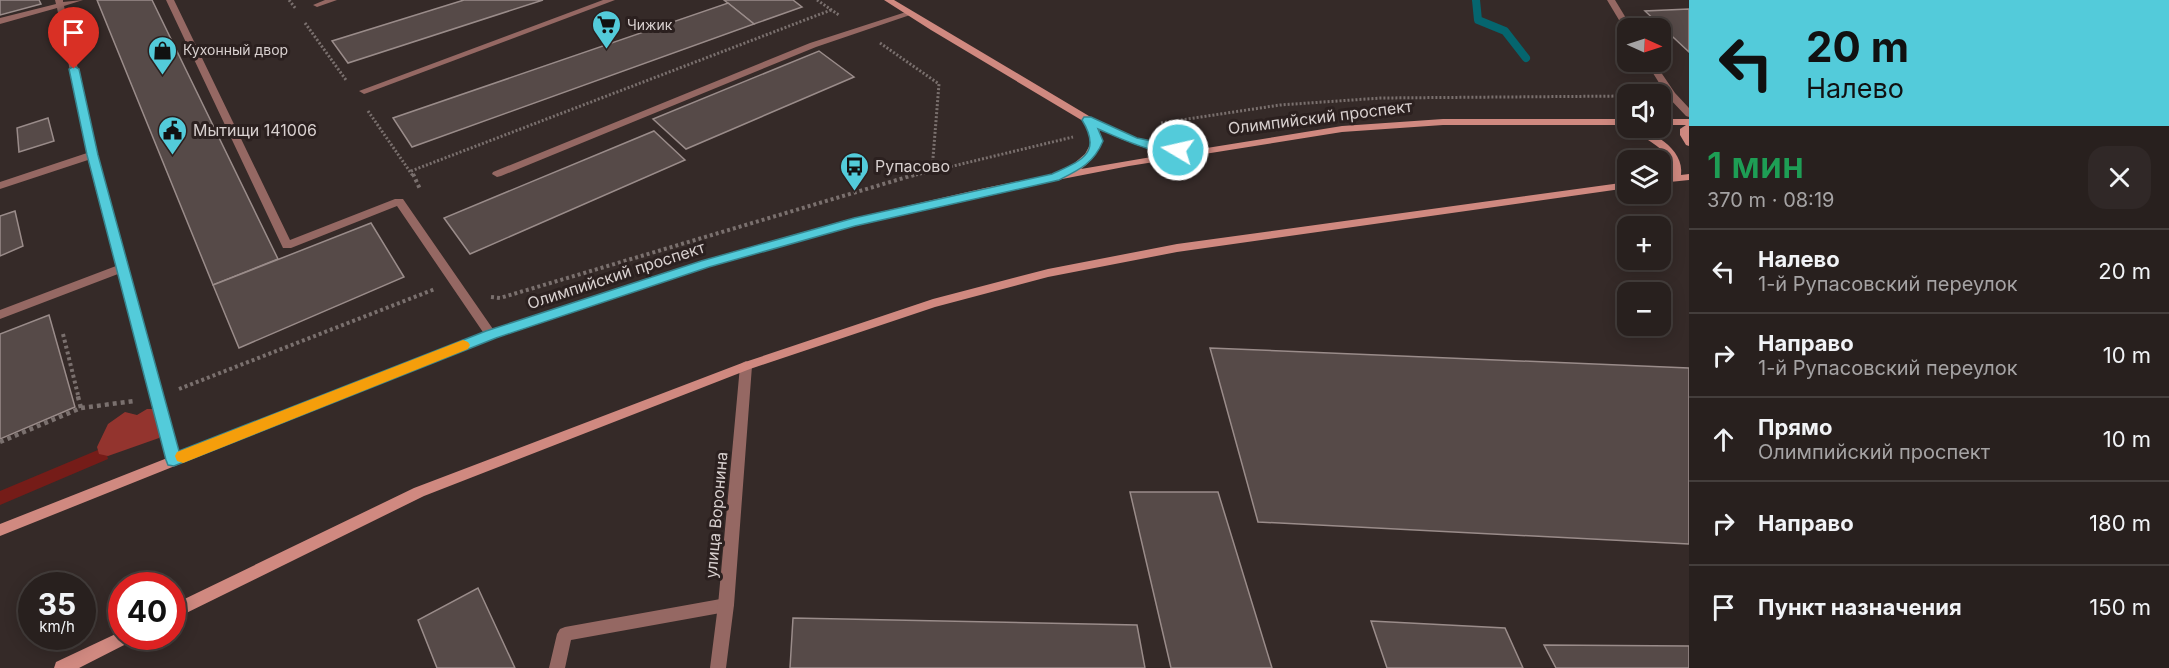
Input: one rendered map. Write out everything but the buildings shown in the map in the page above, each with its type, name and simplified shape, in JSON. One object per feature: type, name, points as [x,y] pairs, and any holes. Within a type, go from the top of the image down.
[{"type":"main road","points":[[888,0],[1088,120],[1148,145],[1178,150],[1200,150]]},
{"type":"main road","points":[[1055,177],[1082,164],[1092,153],[1097,135],[1088,120]]},
{"type":"main road","name":"Олимпийский проспект","points":[[0,530],[491,335],[705,264],[842,225],[1055,177],[1200,150],[1378,125],[1454,122],[1617,122]]},
{"type":"main road","points":[[1596,122],[1617,125]]},
{"type":"main road","points":[[1671,122],[1689,122]]},
{"type":"main road","points":[[1689,127],[1685,129],[1684,135],[1689,143]]},
{"type":"main road","points":[[1650,138],[1666,150]]},
{"type":"main road","points":[[1671,156],[1678,168],[1676,174],[1671,176]]},
{"type":"main road","points":[[1671,179],[1689,177]]},
{"type":"main road","points":[[186,607],[419,492],[746,366],[933,303],[1048,273],[1177,248],[1617,187]]},
{"type":"main road","points":[[62,668],[108,645]]},
{"type":"street","points":[[0,21],[59,2],[79,0]]},
{"type":"street","points":[[170,0],[287,245],[399,201],[491,335]]},
{"type":"street","points":[[317,5],[333,0]]},
{"type":"street","points":[[364,92],[611,0]]},
{"type":"street","points":[[1611,0],[1622,18]]},
{"type":"street","points":[[59,2],[92,155],[174,460]]},
{"type":"street","points":[[497,174],[813,45],[909,14]]},
{"type":"street","points":[[1656,72],[1671,95],[1689,114]]},
{"type":"street","points":[[0,186],[92,155]]},
{"type":"street","points":[[0,315],[122,268]]},
{"type":"street","name":"улица Воронина","points":[[718,668],[726,605],[746,366]]},
{"type":"street","points":[[557,668],[565,634],[726,605]]},
{"type":"path","points":[[289,0],[297,11]]},
{"type":"path","points":[[818,0],[939,84],[932,170]]},
{"type":"path","points":[[362,104],[411,171],[831,10]]},
{"type":"path","points":[[304,21],[350,86]]},
{"type":"path","points":[[63,334],[81,408]]},
{"type":"path","points":[[0,442],[81,408],[157,398]]},
{"type":"shaded area","points":[[147,409],[157,409],[166,426],[159,438],[108,456],[99,454],[97,447],[108,424],[125,412],[137,415]]},
{"type":"shaded area","points":[[105,447],[108,459],[0,505],[0,491]]},
{"type":"waterway","points":[[1476,0],[1478,20],[1505,31],[1526,58]]},
{"type":"slow traffic","points":[[183,456],[463,345]]},
{"type":"place","name":"Чижик","points":[[606,50]]},
{"type":"place","name":"Кухонный двор","points":[[162,76]]},
{"type":"place","name":"Мытищи 141006","points":[[172,156]]},
{"type":"place","name":"Рупасово","points":[[854,192]]},
{"type":"route","points":[[74,69],[92,155],[174,460],[491,335],[705,264],[854,222],[1055,177],[1082,164],[1092,153],[1097,135],[1088,120],[1112,132],[1148,145],[1178,150]]}]
